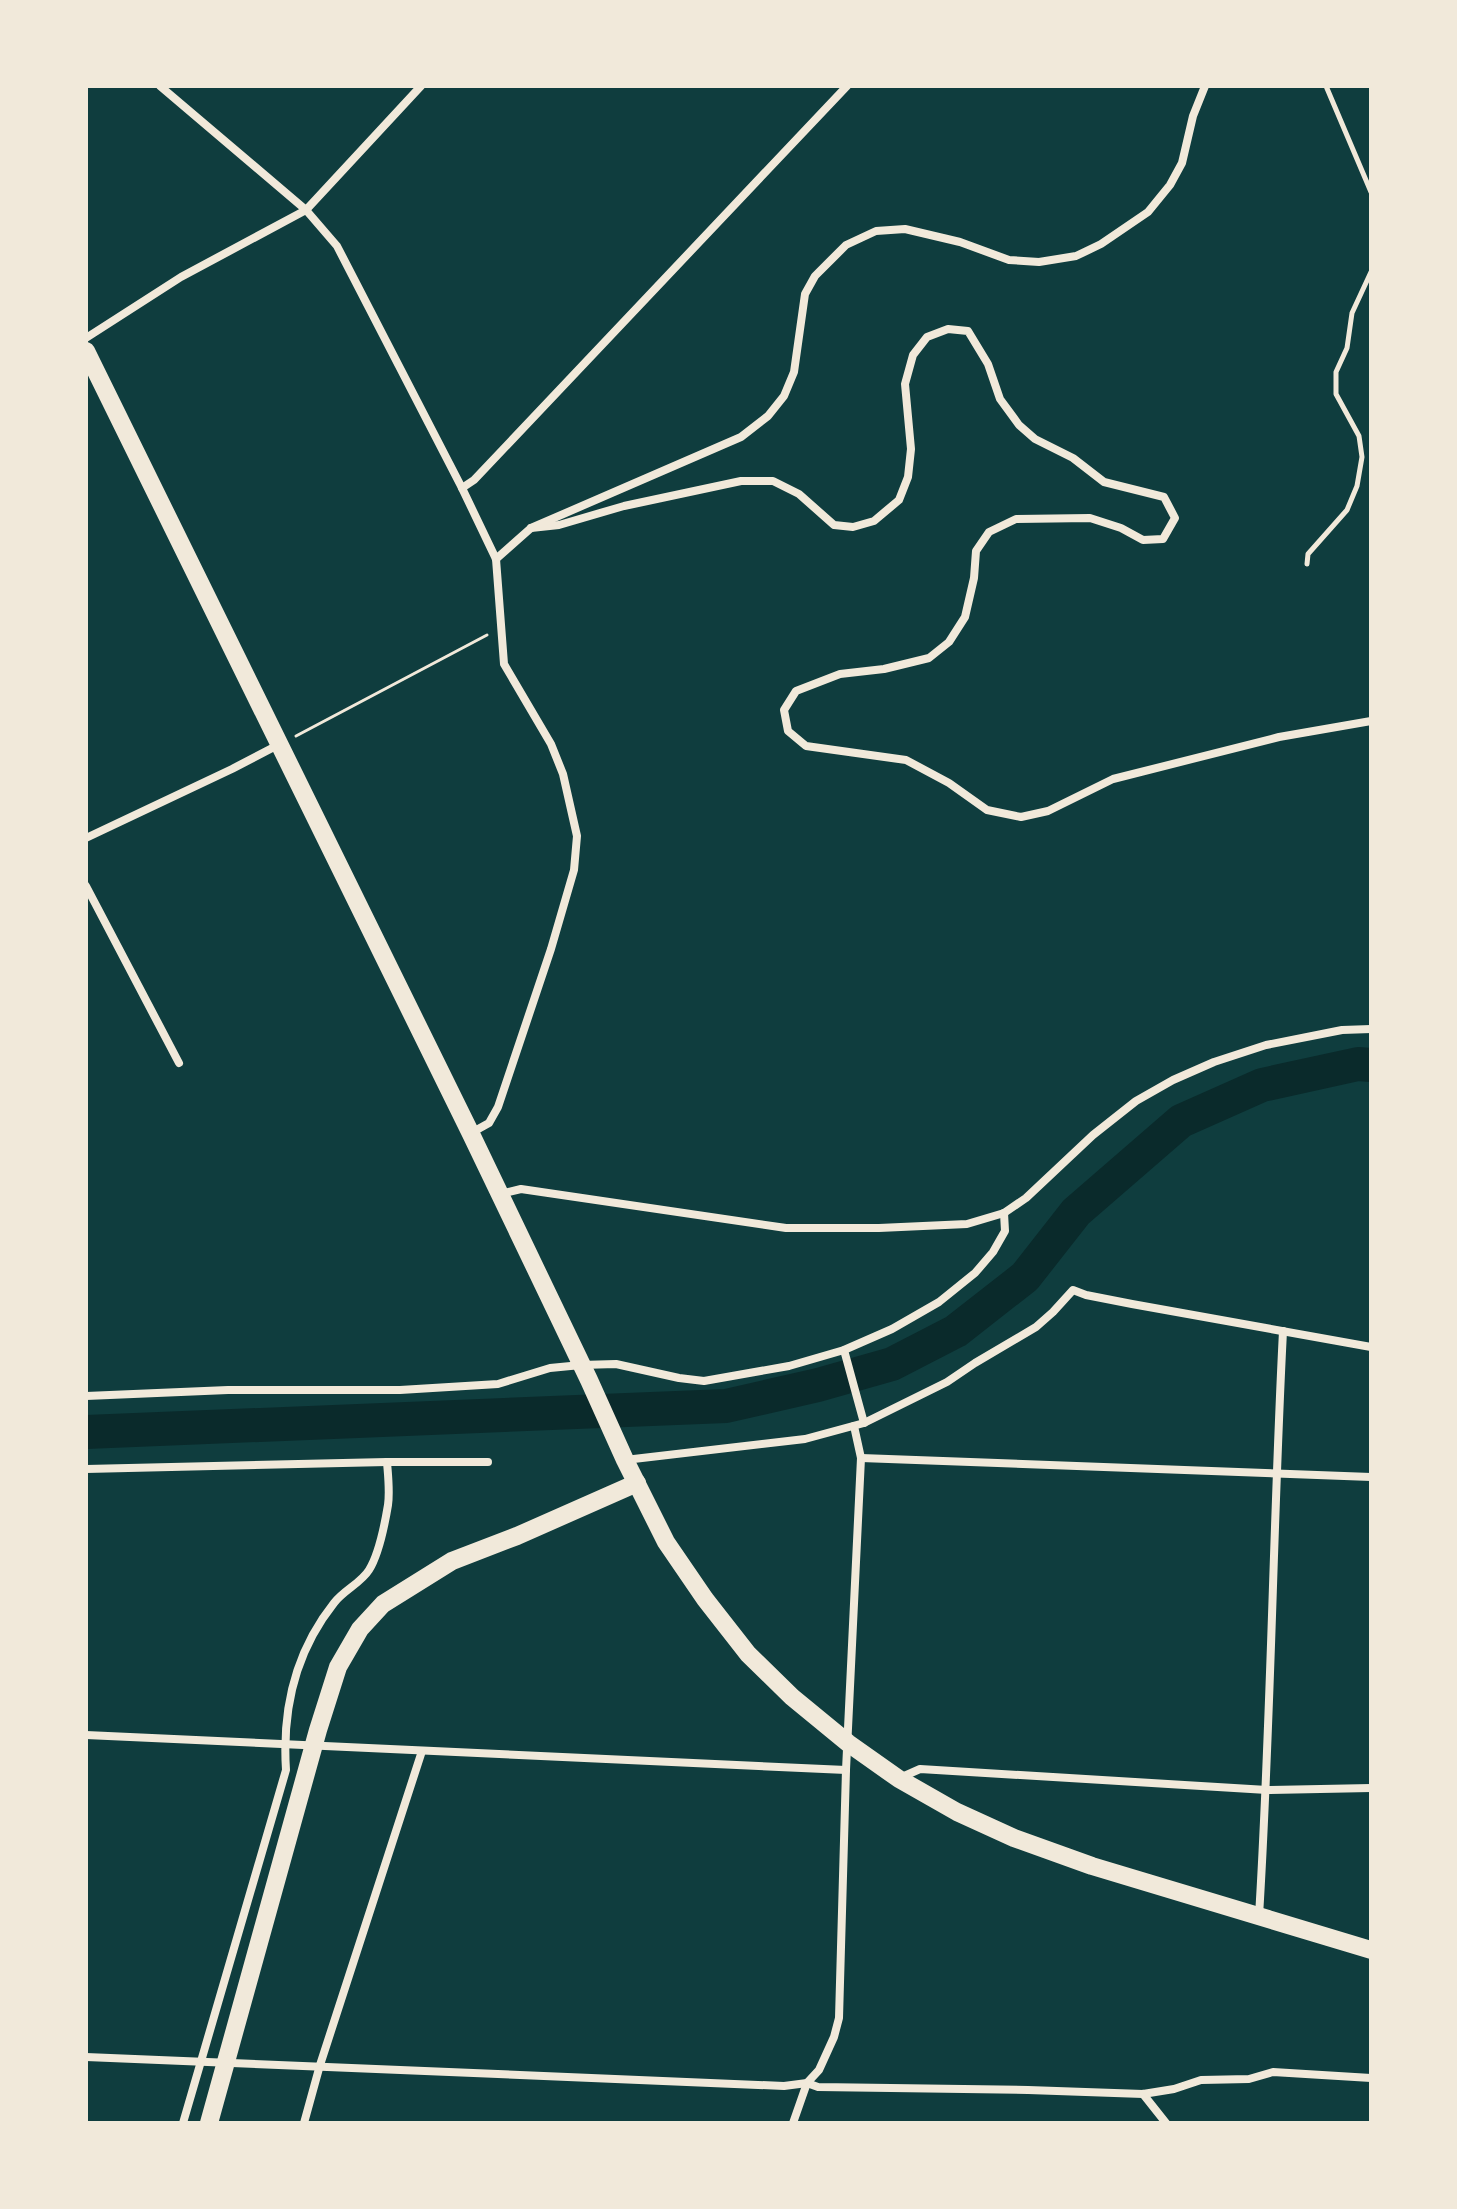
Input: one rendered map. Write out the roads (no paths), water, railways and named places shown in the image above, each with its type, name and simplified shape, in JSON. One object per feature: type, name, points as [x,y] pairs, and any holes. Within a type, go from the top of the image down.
[{"type":"highway","points":[[86,351],[471,1134],[666,1542],[687,1575],[748,1654],[792,1697],[848,1743],[899,1779],[957,1812],[1014,1838],[1092,1866],[1371,1950]]},
{"type":"highway","points":[[209,2123],[318,1730],[338,1667],[360,1629],[383,1604],[452,1561],[637,1483]]},
{"type":"street","points":[[160,86],[306,210],[337,246],[496,559],[504,664],[551,744],[563,774],[577,836],[571,883],[498,1107],[489,1123],[471,1134]]},
{"type":"street","points":[[86,338],[181,277],[306,210],[421,86]]},
{"type":"street","points":[[462,488],[474,480],[847,86]]},
{"type":"street","points":[[496,559],[531,528],[741,437],[768,416],[784,396],[794,372],[805,294],[815,276],[846,245],[876,231],[905,229],[960,242],[1009,260],[1039,262],[1076,256],[1101,244],[1148,212],[1170,185],[1182,163],[1193,116],[1205,86]]},
{"type":"street","points":[[531,528],[559,525],[624,506],[741,481],[773,481],[799,494],[834,525],[853,527],[874,521],[899,500],[908,477],[911,449],[905,384],[913,355],[927,337],[948,329],[968,331],[988,364],[1000,399],[1019,425],[1035,439],[1073,458],[1104,482],[1164,497],[1175,518],[1163,539],[1143,540],[1121,528],[1090,518],[1016,519],[989,532],[976,551],[974,578],[965,617],[949,642],[929,658],[884,669],[840,674],[796,691],[784,710],[788,731],[806,746],[906,760],[949,783],[987,810],[1021,817],[1048,811],[1113,779],[1279,737],[1371,721]]},
{"type":"street","points":[[86,838],[278,745]]},
{"type":"street","points":[[86,886],[179,1063]]},
{"type":"street","points":[[499,1194],[521,1189],[786,1228],[967,1224],[1004,1213],[1026,1198],[1093,1135],[1136,1101],[1173,1080],[1214,1062],[1266,1045],[1342,1030],[1371,1029]]},
{"type":"street","points":[[86,1396],[228,1390],[400,1390],[498,1384],[550,1368],[585,1372],[616,1364],[704,1381],[846,1355],[939,1302],[975,1273],[993,1252],[1005,1231],[1004,1213]]},
{"type":"street","points":[[622,1454],[805,1439],[854,1426],[863,1419],[947,1382],[1036,1327],[1073,1290],[1132,1304],[1371,1347]]},
{"type":"street","points":[[1258,1917],[1267,1790],[1283,1331]]},
{"type":"street","points":[[846,1355],[863,1419]]},
{"type":"street","points":[[793,2123],[807,2083],[819,2070],[839,2018],[846,1770],[861,1458],[854,1426]]},
{"type":"street","points":[[861,1458],[1371,1477]]},
{"type":"street","points":[[183,2123],[286,1770],[284,1745],[294,1676],[319,1621],[337,1598],[367,1574],[375,1560],[389,1503],[387,1462]]},
{"type":"street","points":[[86,1469],[488,1462]]},
{"type":"street","points":[[86,1735],[846,1770]]},
{"type":"street","points":[[304,2123],[422,1751]]},
{"type":"street","points":[[899,1779],[920,1769],[1267,1790],[1371,1788]]},
{"type":"street","points":[[86,2057],[784,2086],[807,2083],[818,2087],[1143,2094],[1174,2089],[1201,2080],[1249,2079],[1273,2072],[1371,2078]]},
{"type":"street","points":[[1143,2094],[1166,2123]]},
{"type":"lane","points":[[1326,86],[1371,192]]},
{"type":"lane","points":[[1307,564],[1308,554],[1347,510],[1357,486],[1362,457],[1359,436],[1336,394],[1336,372],[1347,348],[1352,313],[1371,272]]},
{"type":"waterway","points":[[86,1432],[726,1406],[892,1364],[956,1331],[1025,1277],[1076,1212],[1181,1121],[1262,1085],[1358,1064],[1371,1065]]}]
